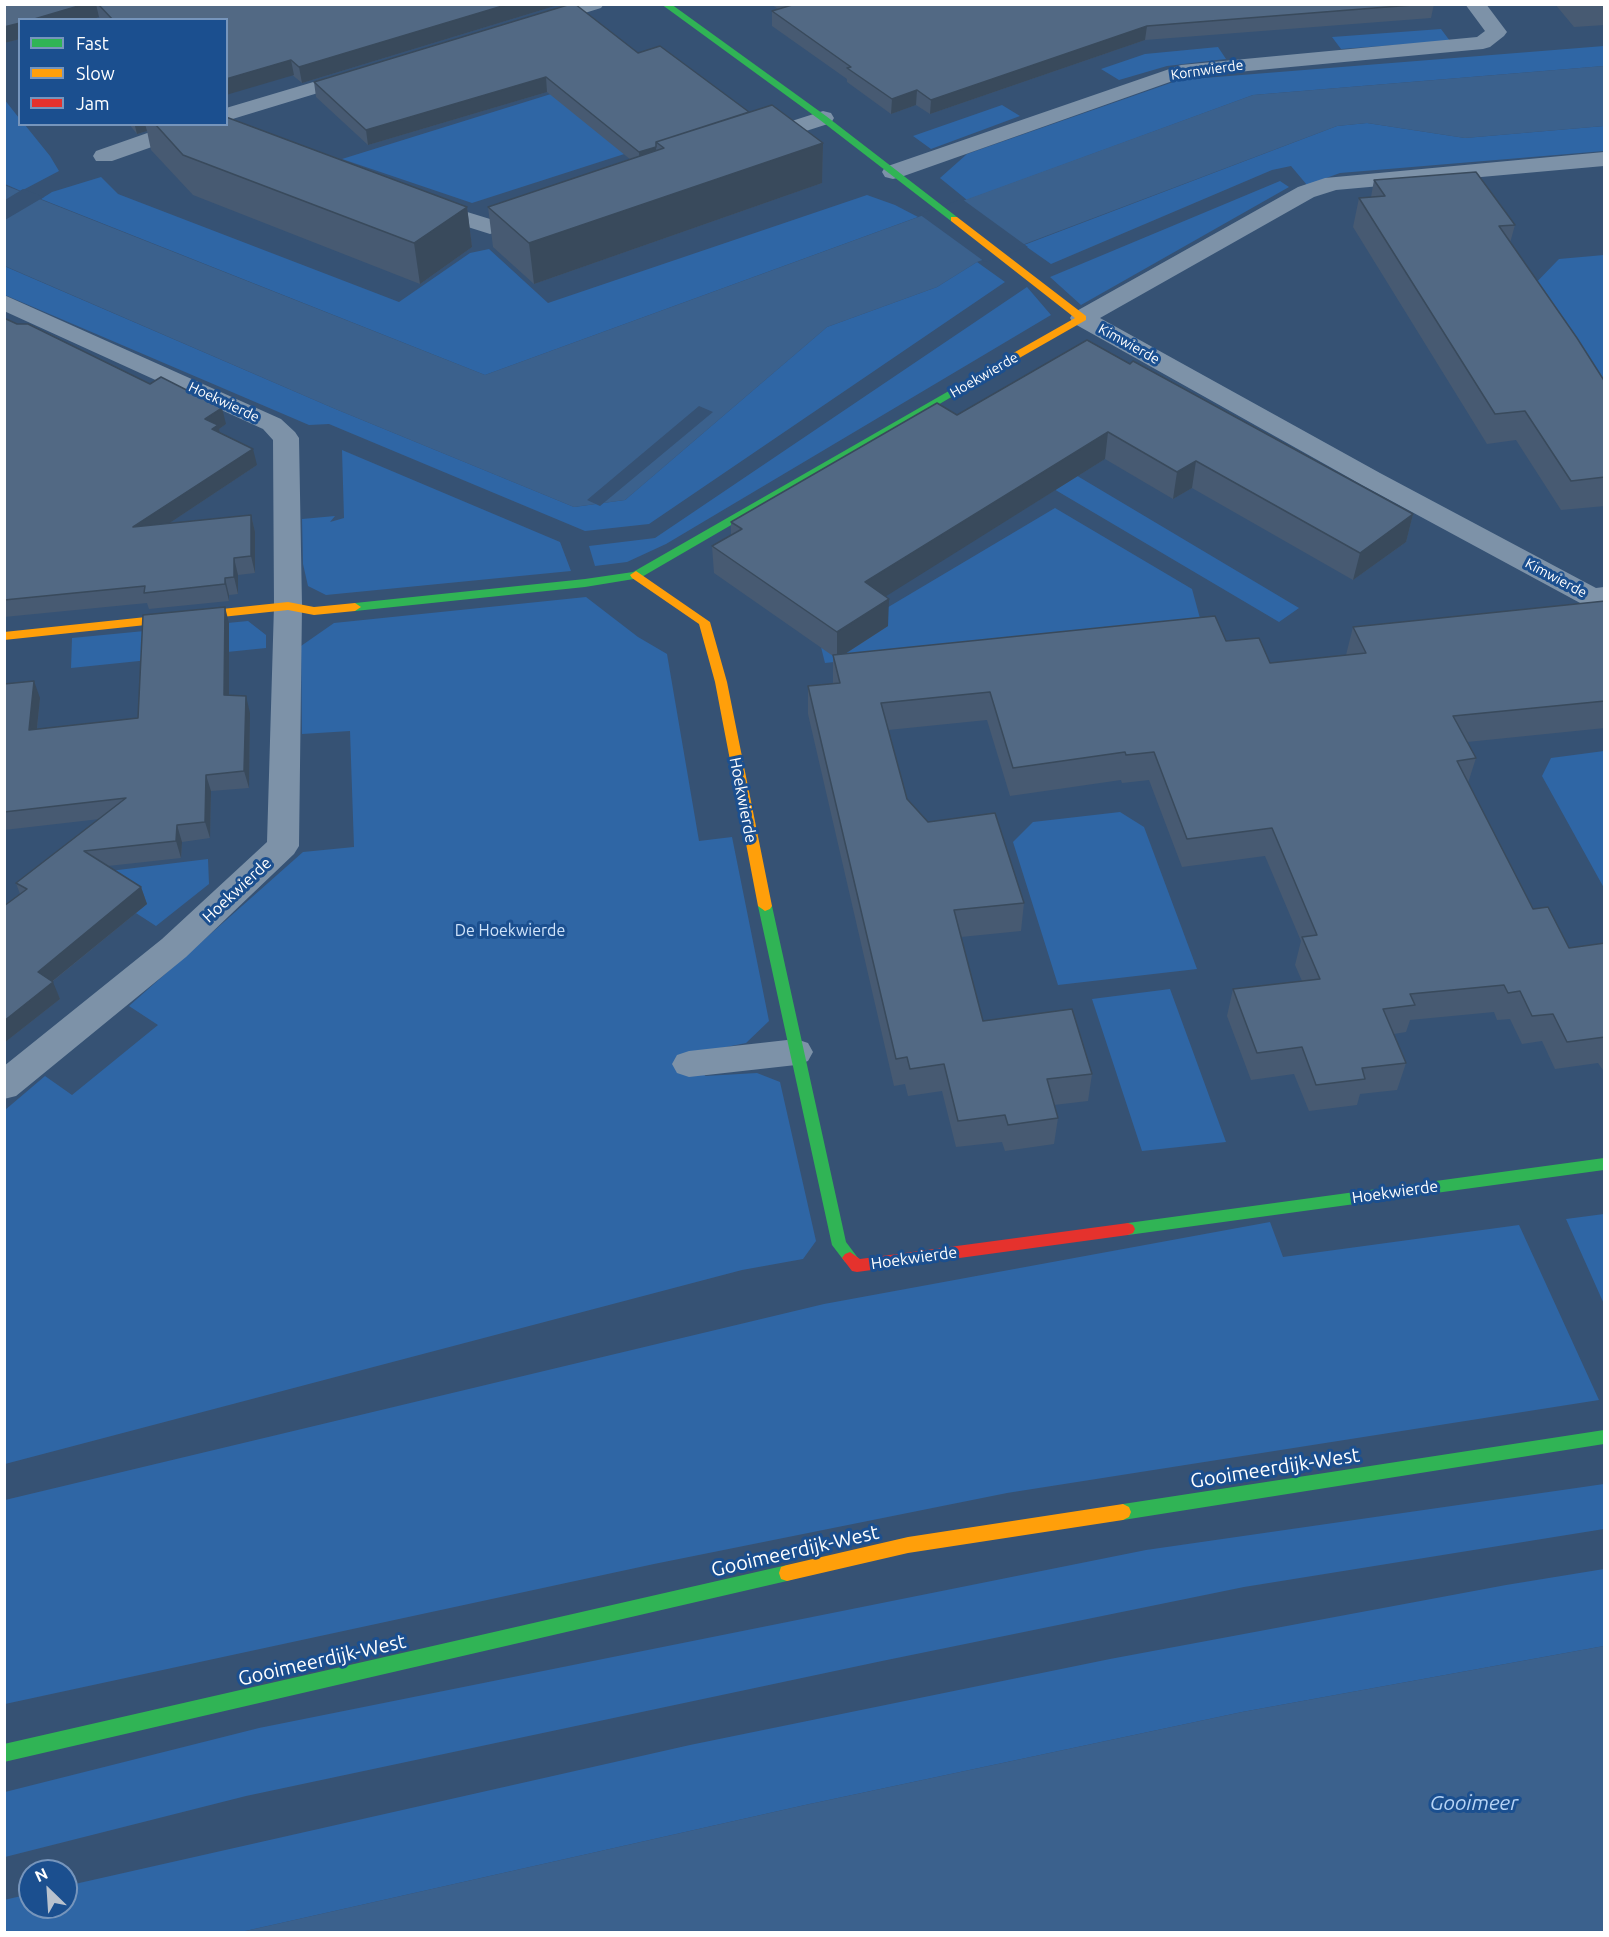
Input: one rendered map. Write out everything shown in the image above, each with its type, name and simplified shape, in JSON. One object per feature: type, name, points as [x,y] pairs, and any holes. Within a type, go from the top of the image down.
[{"type":"street","points":[[514,29],[594,4]]},
{"type":"street","points":[[665,4],[823,118],[1006,256],[1082,318]]},
{"type":"street","name":"Kornwierde","points":[[893,172],[1181,71],[1483,43],[1497,32],[1475,4]]},
{"type":"street","points":[[228,124],[373,71]]},
{"type":"street","points":[[740,145],[823,118]]},
{"type":"street","points":[[104,156],[189,126]]},
{"type":"street","name":"Kimwierde","points":[[1082,318],[1306,192],[1333,183],[1605,159]]},
{"type":"street","points":[[399,197],[490,227],[553,207]]},
{"type":"street","name":"Hoekwierde","points":[[4,302],[272,424],[286,438],[288,606],[283,846],[174,948],[4,1086]]},
{"type":"street","name":"Kimwierde","points":[[1082,318],[1371,479],[1592,598],[1605,596]]},
{"type":"street","name":"Hoekwierde","points":[[4,636],[288,606],[314,611],[585,583],[636,575],[1082,318]]},
{"type":"street","name":"Hoekwierde","points":[[636,575],[704,622],[721,682],[750,838],[839,1245],[857,1266],[1605,1164]]},
{"type":"street","points":[[689,1064],[796,1052]]},
{"type":"street","name":"Gooimeerdijk-West","points":[[4,1753],[908,1545],[1605,1437]]},
{"type":"green space","points":[[1441,29],[1450,41],[1341,49],[1332,37]]},
{"type":"green space","points":[[1604,46],[1604,66],[1253,95],[967,200],[940,178],[967,154],[1179,80]]},
{"type":"green space","points":[[1218,47],[1226,59],[1167,66],[1119,80],[1101,69],[1145,54]]},
{"type":"green space","points":[[567,89],[643,148],[472,203],[342,159]]},
{"type":"green space","points":[[4,99],[18,117],[18,126],[26,126],[59,171],[21,191],[5,184]]},
{"type":"green space","points":[[1002,105],[1020,116],[931,149],[913,136]]},
{"type":"green space","points":[[1367,123],[1465,138],[1604,126],[1604,151],[1340,173],[1307,185],[1291,166],[1272,170],[1051,264],[1024,245],[1337,126]]},
{"type":"green space","points":[[101,177],[118,194],[399,302],[470,253],[489,249],[548,303],[867,195],[895,205],[918,217],[485,375],[41,199],[52,192]]},
{"type":"green space","points":[[1280,181],[1289,187],[1081,305],[1050,277]]},
{"type":"green space","points":[[1604,255],[1604,399],[1527,292],[1559,259]]},
{"type":"green space","points":[[977,262],[1005,282],[649,524],[585,531],[329,424],[309,425],[5,295],[4,266],[333,408],[574,507],[625,500],[827,327],[937,287]]},
{"type":"green space","points":[[1027,287],[1051,315],[666,544],[627,562],[595,566],[589,546],[655,538]]},
{"type":"green space","points":[[1027,446],[1299,608],[1279,622],[1003,459]]},
{"type":"green space","points":[[342,450],[560,542],[571,571],[326,595],[308,586],[303,564],[302,519],[335,516],[330,522],[344,518]]},
{"type":"green space","points":[[1055,508],[1192,589],[1201,622],[825,663],[821,647]]},
{"type":"green space","name":"De Hoekwierde","points":[[586,597],[638,637],[667,654],[699,841],[732,837],[769,1021],[746,1043],[701,1052],[705,1076],[757,1073],[780,1082],[816,1241],[803,1259],[742,1270],[5,1464],[5,1110],[45,1076],[72,1095],[158,1025],[129,1006],[303,852],[354,847],[350,731],[302,734],[301,646],[334,623]]},
{"type":"green space","points":[[248,621],[266,635],[266,648],[71,668],[72,638]]},
{"type":"green space","points":[[1604,751],[1604,888],[1542,776],[1551,758]]},
{"type":"green space","points":[[1120,812],[1144,827],[1197,969],[1058,985],[1013,842],[1033,822]]},
{"type":"green space","points":[[208,859],[209,884],[156,926],[77,875]]},
{"type":"green space","points":[[1170,989],[1226,1142],[1142,1151],[1092,999]]},
{"type":"green space","points":[[1604,1214],[1604,1304],[1566,1219]]},
{"type":"green space","points":[[1270,1222],[1283,1257],[1519,1225],[1599,1400],[1007,1493],[654,1564],[5,1704],[5,1500],[824,1304]]},
{"type":"green space","points":[[1604,1484],[1604,1529],[1244,1587],[882,1661],[246,1796],[5,1857],[5,1792],[259,1728],[1146,1550]]},
{"type":"green space","points":[[1604,1569],[1604,1646],[1242,1712],[805,1805],[241,1932],[5,1932],[4,1900],[18,1897],[18,1919],[78,1919],[78,1883],[690,1745],[1110,1659],[1506,1585]]},
{"type":"water","points":[[1604,66],[1604,126],[1465,138],[1367,123],[1337,126],[977,262],[937,287],[827,327],[625,500],[574,507],[333,408],[5,266],[4,185],[485,375],[1253,95]]},
{"type":"water","name":"Gooimeer","points":[[1604,1646],[1604,1932],[241,1932],[805,1805],[1242,1712]]},
{"type":"pier","points":[[23,189],[44,197],[5,220],[5,200]]},
{"type":"pier","points":[[962,199],[1028,247],[985,262],[919,214]]},
{"type":"pier","points":[[699,406],[713,412],[600,506],[587,500]]},
{"type":"building","points":[[4,4],[85,4],[38,18],[18,18],[18,24],[4,27]]},
{"type":"building","points":[[98,4],[509,4],[299,67],[291,60],[228,78],[228,18],[111,18]]},
{"type":"building","points":[[575,4],[638,53],[660,46],[749,112],[656,142],[656,147],[639,152],[546,77],[366,130],[314,82]]},
{"type":"building","points":[[791,4],[1425,4],[1147,26],[931,100],[917,90],[892,99],[772,11]]},
{"type":"building","points":[[772,105],[823,143],[529,243],[488,207],[664,148],[656,142]]},
{"type":"building","points":[[228,118],[467,207],[414,243],[183,155],[157,126],[228,126]]},
{"type":"building","points":[[1476,172],[1515,225],[1499,226],[1605,382],[1605,477],[1571,481],[1525,411],[1495,414],[1359,198],[1385,196],[1374,180]]},
{"type":"building","points":[[4,318],[17,324],[28,324],[150,384],[161,377],[222,408],[205,419],[218,425],[212,429],[253,449],[133,527],[251,515],[251,556],[234,558],[234,577],[225,578],[225,584],[144,593],[145,586],[4,600]]},
{"type":"building","points":[[1087,340],[1130,364],[1133,361],[1413,514],[1360,553],[1196,461],[1177,472],[1108,432],[865,582],[889,599],[837,632],[712,546],[742,529],[731,522],[937,403],[957,415]]},
{"type":"building","points":[[1605,601],[1605,701],[1453,716],[1476,758],[1457,761],[1533,909],[1548,907],[1569,948],[1605,943],[1605,1037],[1567,1042],[1553,1014],[1532,1016],[1520,991],[1508,993],[1504,985],[1410,994],[1415,1005],[1383,1009],[1406,1063],[1362,1068],[1365,1079],[1316,1085],[1302,1047],[1257,1053],[1233,989],[1320,979],[1302,937],[1317,935],[1272,828],[1187,839],[1154,752],[1126,755],[1125,752],[1013,768],[990,692],[881,703],[907,799],[928,822],[995,813],[1024,903],[954,910],[983,1021],[1072,1009],[1092,1074],[1047,1079],[1058,1118],[1008,1125],[1005,1115],[958,1121],[944,1064],[910,1069],[907,1057],[896,1059],[808,686],[840,683],[833,655],[1215,616],[1226,641],[1259,638],[1270,663],[1366,653],[1353,627]]},
{"type":"building","points":[[225,607],[224,695],[246,696],[244,771],[206,775],[205,822],[177,825],[176,841],[84,851],[141,887],[38,972],[53,982],[4,1021],[4,906],[27,889],[16,883],[126,798],[4,812],[4,684],[34,681],[29,730],[138,718],[143,615]]},
{"type":"traffic: fast","points":[[665,4],[823,118],[954,219]]},
{"type":"traffic: fast","points":[[355,607],[585,583],[636,575],[975,379]]},
{"type":"traffic: fast","points":[[765,906],[839,1245],[850,1258]]},
{"type":"traffic: fast","points":[[1128,1229],[1604,1164]]},
{"type":"traffic: fast","points":[[1123,1512],[1604,1437]]},
{"type":"traffic: fast","points":[[4,1753],[787,1573]]},
{"type":"traffic: slow","points":[[954,219],[1082,318],[975,379]]},
{"type":"traffic: slow","points":[[636,575],[704,622],[721,682],[765,906]]},
{"type":"traffic: slow","points":[[4,636],[288,606],[314,611],[355,607]]},
{"type":"traffic: slow","points":[[787,1573],[908,1545],[1123,1512]]},
{"type":"traffic: jam","points":[[850,1258],[857,1266],[1128,1229]]}]
